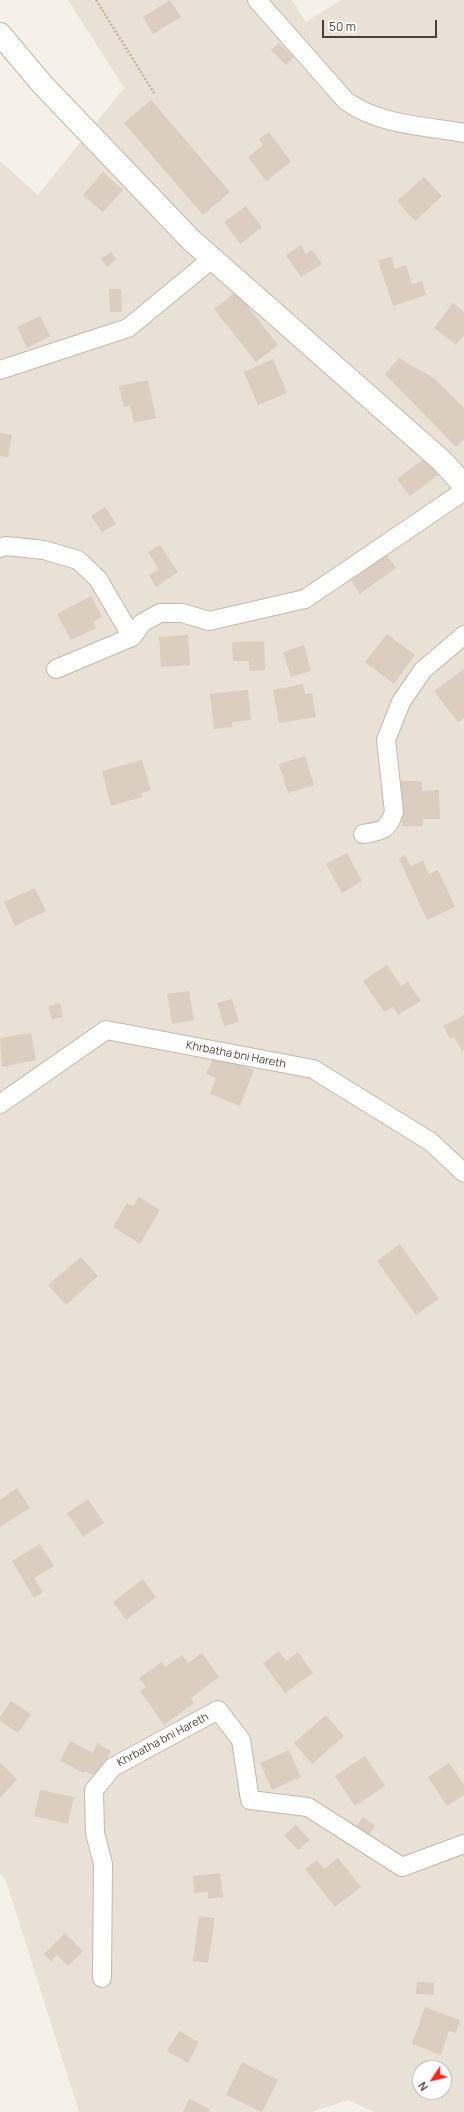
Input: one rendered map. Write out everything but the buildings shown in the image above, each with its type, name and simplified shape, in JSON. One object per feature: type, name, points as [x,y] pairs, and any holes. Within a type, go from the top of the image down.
[{"type":"street","points":[[257,0],[346,101],[359,111],[380,118],[464,133]]},
{"type":"street","points":[[0,34],[47,89],[190,238],[442,461],[464,485]]},
{"type":"street","points":[[0,370],[128,328],[212,258]]},
{"type":"street","points":[[56,669],[132,637],[142,623],[160,613],[182,613],[209,621],[306,598],[464,491]]},
{"type":"street","points":[[0,548],[6,546],[44,550],[78,560],[98,579],[132,637]]},
{"type":"street","points":[[363,834],[381,831],[390,823],[394,812],[386,740],[401,702],[423,670],[464,635]]},
{"type":"street","name":"Khrbatha bni Hareth","points":[[0,1104],[106,1030],[313,1069],[431,1142],[464,1173]]},
{"type":"street","name":"Khrbatha bni Hareth","points":[[102,1978],[103,1864],[95,1833],[94,1790],[113,1766],[218,1710],[241,1740],[250,1800],[308,1807],[402,1867],[464,1844]]},
{"type":"path","points":[[96,0],[154,92]]},
{"type":"shaded area","points":[[68,0],[292,0],[306,22],[341,0],[464,0],[464,2112],[374,2112],[348,2100],[312,2112],[79,2112],[6,1881],[0,1873],[0,161],[38,195],[124,88]]}]
